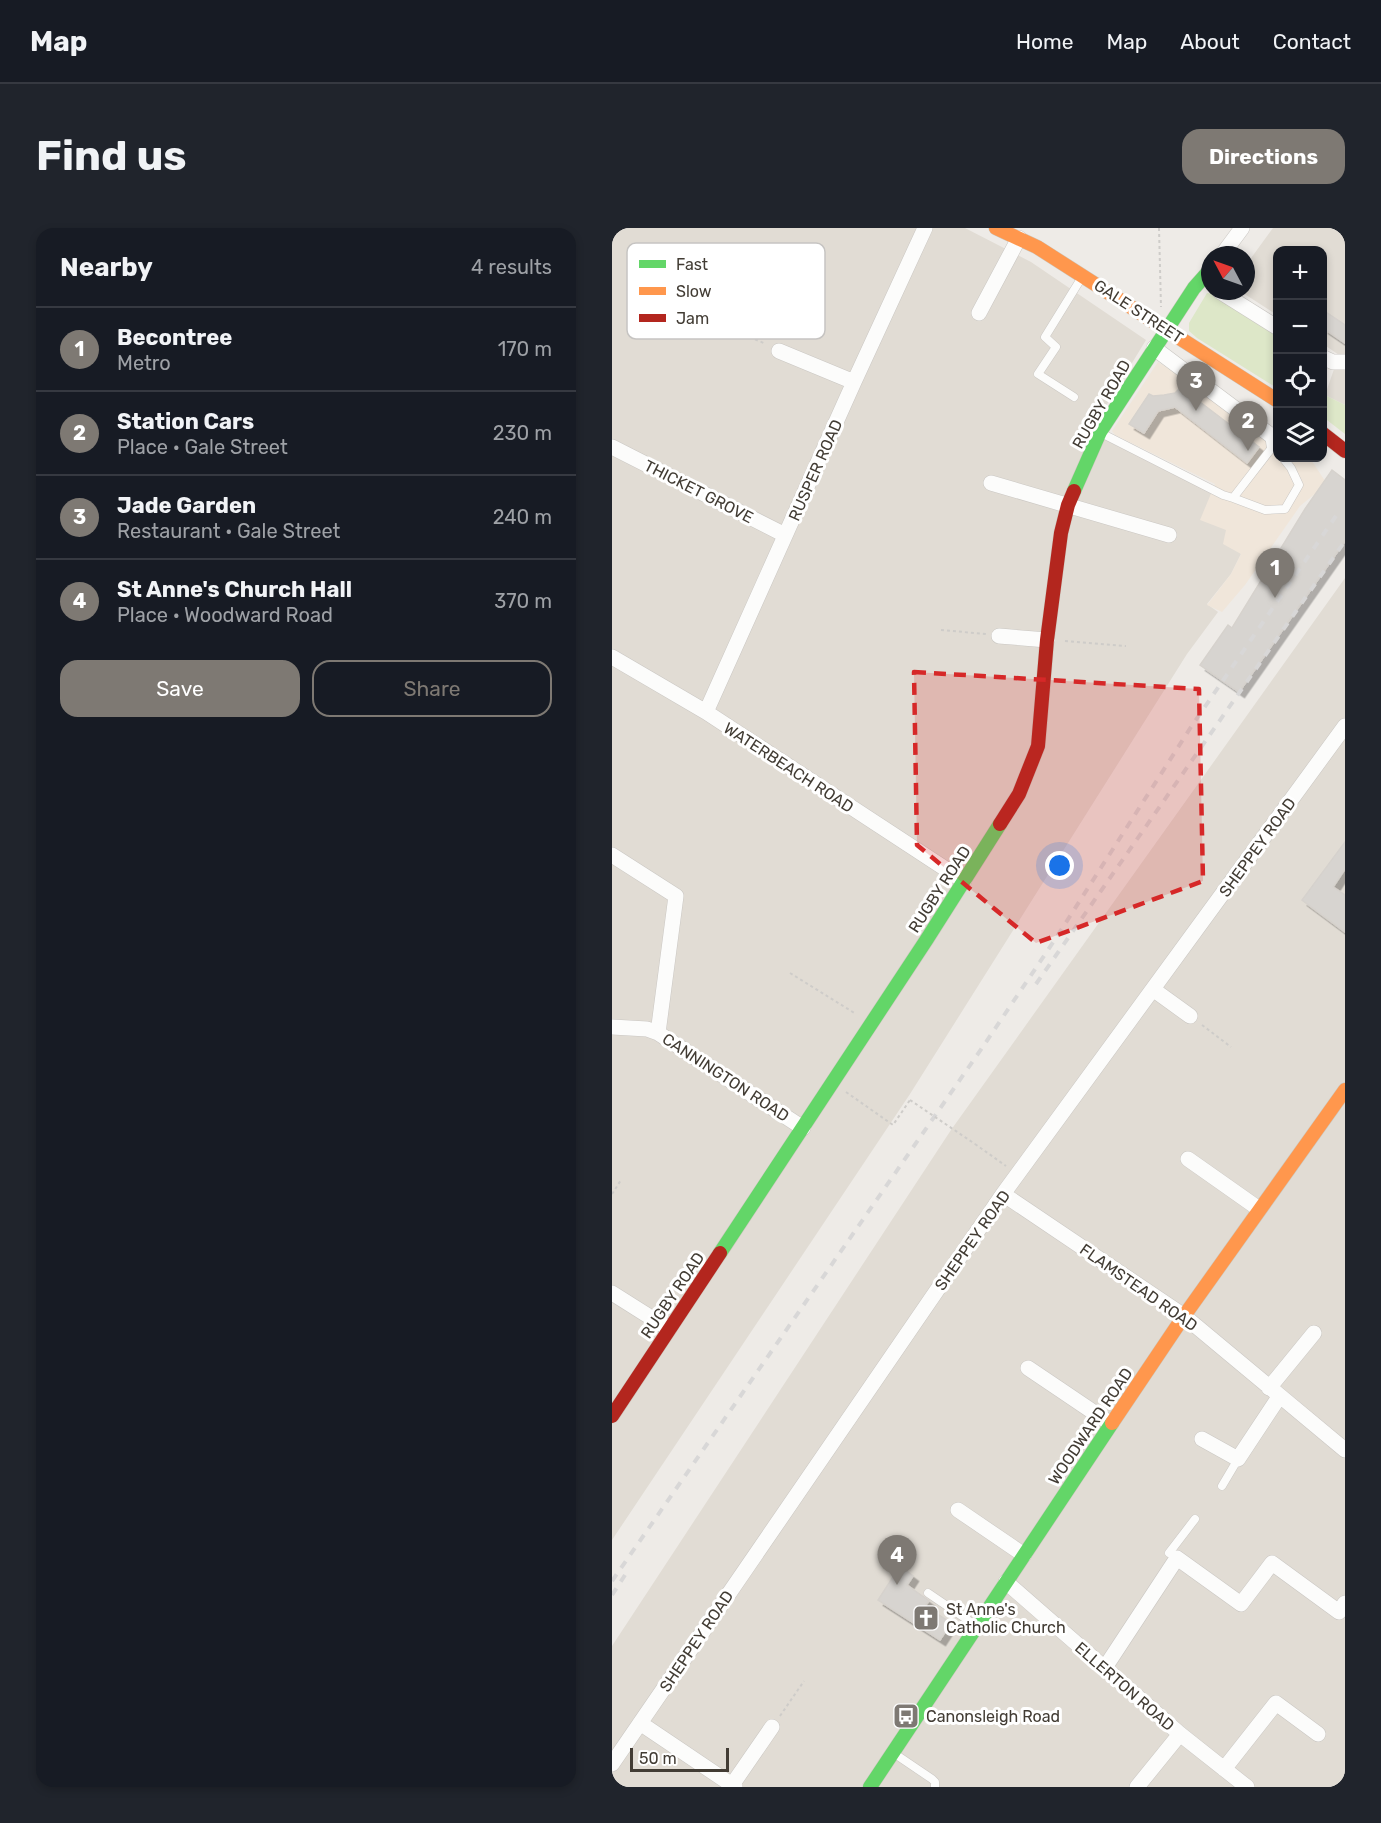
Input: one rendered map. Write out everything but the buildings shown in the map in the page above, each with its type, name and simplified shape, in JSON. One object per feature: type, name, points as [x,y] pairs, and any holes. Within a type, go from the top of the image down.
[{"type":"street","name":"RUSPER ROAD","points":[[706,712],[925,228]]},
{"type":"street","name":"GALE STREET","points":[[996,228],[1037,247],[1273,398]]},
{"type":"street","points":[[1229,246],[1242,228]]},
{"type":"street","points":[[979,313],[1019,238]]},
{"type":"street","name":"RUGBY ROAD","points":[[612,1416],[833,1083],[1019,794],[1038,746],[1047,640],[1061,533],[1068,505],[1100,432],[1194,288],[1201,284]]},
{"type":"street","points":[[1233,300],[1273,325]]},
{"type":"street","name":"GALE STREET","points":[[1154,348],[1273,437]]},
{"type":"street","points":[[779,351],[854,382]]},
{"type":"street","points":[[1327,359],[1333,362],[1345,362]]},
{"type":"street","points":[[1327,436],[1344,451]]},
{"type":"street","name":"THICKET GROVE","points":[[612,447],[785,535]]},
{"type":"street","points":[[991,483],[1169,535]]},
{"type":"street","points":[[999,636],[1047,640]]},
{"type":"street","name":"WATERBEACH ROAD","points":[[612,657],[706,712],[964,881]]},
{"type":"street","name":"SHEPPEY ROAD","points":[[612,1764],[1018,1174],[1345,726]]},
{"type":"street","points":[[612,855],[676,896],[658,1033]]},
{"type":"street","points":[[1154,990],[1190,1016]]},
{"type":"street","name":"CANNINGTON ROAD","points":[[612,1028],[647,1029],[658,1033],[803,1128]]},
{"type":"street","name":"WOODWARD ROAD","points":[[870,1787],[1184,1316],[1345,1090]]},
{"type":"street","points":[[1188,1159],[1259,1209]]},
{"type":"street","name":"FLAMSTEAD ROAD","points":[[1004,1194],[1184,1316],[1345,1450]]},
{"type":"street","points":[[612,1293],[669,1329]]},
{"type":"street","points":[[1202,1439],[1238,1459],[1274,1393],[1314,1333]]},
{"type":"street","points":[[1028,1368],[1111,1424]]},
{"type":"street","points":[[958,1510],[1024,1555]]},
{"type":"street","points":[[1104,1669],[1171,1554],[1241,1604],[1272,1563],[1343,1610]]},
{"type":"street","name":"ELLERTON ROAD","points":[[1006,1582],[1180,1734],[1247,1787]]},
{"type":"street","points":[[1224,1769],[1276,1703],[1318,1734]]},
{"type":"street","points":[[640,1723],[733,1786],[772,1727]]},
{"type":"street","points":[[1137,1787],[1180,1734]]},
{"type":"lane","points":[[1074,398],[1038,374],[1056,347],[1045,337],[1083,276]]},
{"type":"lane","points":[[1100,432],[1223,495],[1265,510],[1285,509],[1299,485],[1286,462]]},
{"type":"lane","points":[[1233,498],[1273,456]]},
{"type":"lane","points":[[1222,1486],[1238,1459]]},
{"type":"lane","points":[[1171,1554],[1195,1519]]},
{"type":"lane","points":[[928,1593],[976,1626]]},
{"type":"lane","points":[[893,1753],[932,1779],[935,1787]]},
{"type":"path","points":[[1159,228],[1161,307]]},
{"type":"path","points":[[754,339],[779,351]]},
{"type":"path","points":[[941,630],[999,636]]},
{"type":"path","points":[[1047,640],[1126,646]]},
{"type":"path","points":[[790,973],[870,1023]]},
{"type":"path","points":[[1190,1016],[1231,1047]]},
{"type":"path","points":[[833,1083],[893,1125],[910,1100],[1018,1174]]},
{"type":"path","points":[[612,1194],[621,1180]]},
{"type":"path","points":[[772,1727],[804,1681]]},
{"type":"highlighted area","points":[[914,672],[1199,689],[1203,881],[1036,943],[917,845]]},
{"type":"shaded area","points":[[612,228],[965,228],[1031,262],[1146,340],[1090,432],[1211,492],[1227,530],[1241,554],[1231,574],[1207,604],[1218,612],[1187,654],[910,1094],[612,1540]]},
{"type":"shaded area","points":[[1273,228],[1345,228],[1345,405],[1327,396],[1327,389],[1339,355],[1327,347],[1327,246],[1273,246],[1273,312],[1254,300],[1255,253]]},
{"type":"shaded area","points":[[1158,362],[1273,434],[1273,462],[1313,462],[1327,484],[1300,506],[1245,585],[1222,612],[1207,605],[1231,574],[1241,554],[1223,544],[1226,530],[1200,520],[1215,484],[1115,435],[1112,431]]},
{"type":"shaded area","points":[[1345,578],[1345,1787],[612,1787],[612,1646],[951,1130]]},
{"type":"green space","points":[[1203,300],[1227,300],[1273,329],[1273,386],[1197,338],[1189,331],[1189,323]]},
{"type":"green space","points":[[1327,396],[1345,405],[1345,434],[1327,420]]},
{"type":"railway","points":[[612,1581],[982,1048],[1056,938],[1191,727],[1338,513]]},
{"type":"railway","points":[[1036,984],[1345,541]]},
{"type":"railway","points":[[612,1595],[625,1575]]},
{"type":"traffic: fast","points":[[1074,491],[1100,432],[1201,280]]},
{"type":"traffic: fast","points":[[720,1253],[1000,824]]},
{"type":"traffic: fast","points":[[870,1787],[1112,1423]]},
{"type":"traffic: slow","points":[[996,228],[1037,247],[1273,398]]},
{"type":"traffic: slow","points":[[1112,1423],[1184,1316],[1345,1090]]},
{"type":"traffic: jam","points":[[1327,437],[1345,451]]},
{"type":"traffic: jam","points":[[1000,824],[1019,794],[1038,746],[1047,640],[1061,533],[1074,491]]},
{"type":"traffic: jam","points":[[612,1416],[720,1253]]},
{"type":"place","name":"Jade Garden","points":[[1196,411]]},
{"type":"place","name":"Station Cars","points":[[1248,451]]},
{"type":"place","name":"Becontree","points":[[1275,598]]},
{"type":"place","name":"St Anne's Church Hall","points":[[897,1585]]},
{"type":"place","name":"St Anne's Catholic Church","points":[[926,1618]]},
{"type":"place","name":"Canonsleigh Road","points":[[906,1716]]}]
